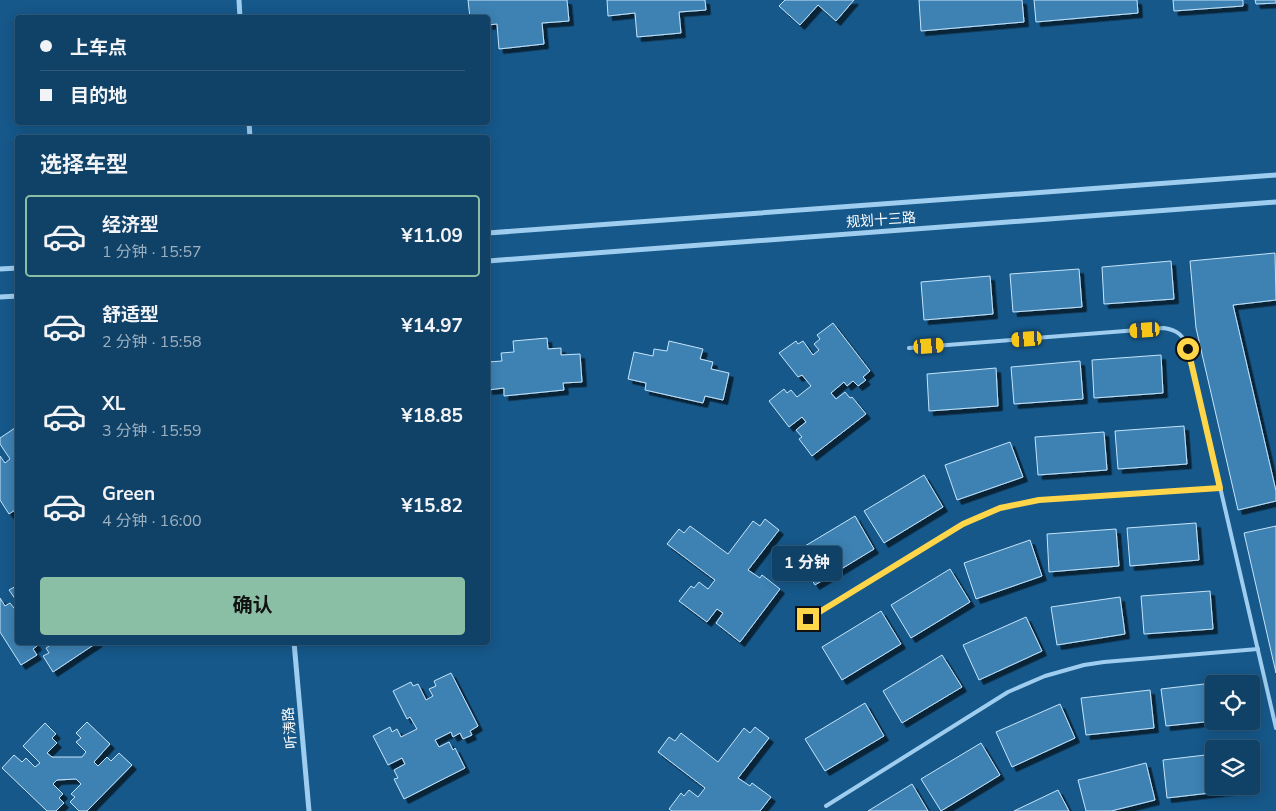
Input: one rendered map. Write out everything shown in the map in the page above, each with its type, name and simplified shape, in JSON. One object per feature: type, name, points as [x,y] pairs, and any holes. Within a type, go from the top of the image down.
[{"type":"street","points":[[239,0],[240,15]]},
{"type":"street","name":"规划十三路","points":[[490,233],[1276,175]]},
{"type":"street","name":"规划十三路","points":[[490,261],[1276,202]]},
{"type":"street","points":[[0,269],[15,268]]},
{"type":"street","points":[[0,297],[15,296]]},
{"type":"street","name":"听涛路","points":[[294,645],[309,811]]},
{"type":"lane","points":[[909,348],[1155,329],[1173,330],[1180,334],[1186,341],[1276,728]]},
{"type":"lane","points":[[808,619],[963,524],[1000,508],[1039,500],[1220,488]]},
{"type":"lane","points":[[826,806],[1008,692],[1045,676],[1084,665],[1104,662],[1258,649]]},
{"type":"building","points":[[468,0],[567,0],[569,21],[542,23],[544,44],[499,49],[497,24],[490,25],[490,15],[470,15]]},
{"type":"building","points":[[607,0],[705,0],[706,10],[679,12],[681,33],[637,37],[635,13],[608,16]]},
{"type":"building","points":[[785,0],[854,0],[836,21],[818,5],[800,25],[779,6]]},
{"type":"building","points":[[919,0],[1022,0],[1024,22],[921,31]]},
{"type":"building","points":[[1034,0],[1137,0],[1138,13],[1036,22]]},
{"type":"building","points":[[1173,0],[1243,0],[1243,6],[1174,11]]},
{"type":"building","points":[[1255,0],[1276,0],[1276,3],[1256,4]]},
{"type":"building","points":[[1275,253],[1276,300],[1233,305],[1276,491],[1276,501],[1238,510],[1196,328],[1190,261]]},
{"type":"building","points":[[1171,261],[1174,299],[1104,304],[1102,267]]},
{"type":"building","points":[[1079,269],[1082,307],[1013,312],[1010,274]]},
{"type":"building","points":[[990,276],[993,314],[924,320],[921,282]]},
{"type":"building","points":[[833,323],[870,371],[863,377],[866,380],[858,386],[853,381],[847,386],[844,382],[831,393],[836,399],[845,392],[850,398],[852,397],[866,414],[812,456],[799,439],[802,437],[796,430],[806,422],[802,417],[789,427],[769,401],[784,389],[787,393],[791,390],[797,397],[811,386],[802,375],[798,377],[779,353],[796,341],[798,344],[803,341],[813,355],[819,350],[814,344],[820,339],[817,335]]},
{"type":"building","points":[[547,338],[548,349],[561,348],[561,355],[580,354],[582,382],[563,383],[564,390],[504,396],[504,388],[490,390],[490,362],[502,361],[501,353],[514,352],[513,341]]},
{"type":"building","points":[[669,341],[703,349],[700,359],[713,362],[711,369],[729,373],[723,400],[705,396],[703,403],[645,390],[646,383],[628,379],[634,352],[653,356],[654,349],[667,351]]},
{"type":"building","points":[[1161,355],[1163,393],[1094,398],[1092,360]]},
{"type":"building","points":[[1080,361],[1083,399],[1014,404],[1011,367]]},
{"type":"building","points":[[996,368],[998,406],[929,411],[927,374]]},
{"type":"building","points":[[1184,426],[1187,464],[1118,469],[1115,431]]},
{"type":"building","points":[[15,428],[15,510],[9,514],[0,500],[0,456],[5,463],[10,459],[0,444],[0,438]]},
{"type":"building","points":[[1104,432],[1107,470],[1038,475],[1035,437]]},
{"type":"building","points":[[1010,442],[1023,477],[957,500],[945,465]]},
{"type":"building","points":[[924,475],[943,507],[884,543],[864,511]]},
{"type":"building","points":[[855,516],[874,549],[815,585],[795,552]]},
{"type":"building","points":[[765,519],[779,530],[748,570],[760,578],[762,575],[780,589],[740,642],[716,623],[723,613],[717,609],[707,622],[679,601],[691,586],[694,588],[699,582],[708,589],[715,580],[667,544],[679,529],[684,533],[690,526],[728,554],[753,521],[760,526]]},
{"type":"building","points":[[1196,523],[1199,560],[1130,566],[1127,528]]},
{"type":"building","points":[[1276,526],[1276,673],[1244,533]]},
{"type":"building","points":[[1116,529],[1119,566],[1049,572],[1047,534]]},
{"type":"building","points":[[1030,540],[1042,576],[976,599],[964,563]]},
{"type":"building","points":[[950,569],[970,602],[911,638],[891,605]]},
{"type":"building","points":[[15,587],[15,599],[9,590]]},
{"type":"building","points":[[1210,591],[1213,629],[1144,634],[1141,596]]},
{"type":"building","points":[[1120,597],[1125,634],[1057,645],[1051,607]]},
{"type":"building","points":[[0,598],[5,606],[10,603],[15,609],[15,645],[36,645],[33,649],[37,655],[21,665],[0,632]]},
{"type":"building","points":[[881,611],[901,644],[842,680],[822,647]]},
{"type":"building","points":[[1026,617],[1042,651],[979,680],[963,645]]},
{"type":"building","points":[[50,645],[94,645],[53,672],[43,656],[49,653],[46,648]]},
{"type":"building","points":[[942,655],[962,687],[902,723],[883,691]]},
{"type":"building","points":[[451,673],[478,726],[470,731],[472,735],[463,739],[460,733],[453,737],[451,732],[435,740],[439,747],[449,742],[453,750],[455,748],[465,768],[404,799],[394,779],[398,778],[394,770],[405,764],[402,758],[388,765],[373,736],[390,727],[392,732],[397,729],[401,737],[417,729],[410,717],[407,719],[393,691],[411,682],[413,686],[418,684],[426,700],[433,696],[429,689],[436,686],[434,681]]},
{"type":"building","points":[[1205,684],[1205,722],[1166,726],[1161,689]]},
{"type":"building","points":[[1150,690],[1154,728],[1086,735],[1081,698]]},
{"type":"building","points":[[865,703],[884,736],[825,771],[805,739]]},
{"type":"building","points":[[1060,704],[1075,738],[1012,767],[996,732]]},
{"type":"building","points":[[87,722],[110,744],[94,762],[98,766],[107,757],[111,761],[119,753],[132,765],[87,811],[79,811],[70,802],[75,797],[71,794],[81,784],[76,779],[57,780],[53,784],[63,794],[59,798],[64,803],[56,811],[47,811],[2,768],[14,755],[22,762],[26,758],[35,767],[40,763],[23,746],[45,723],[56,734],[52,738],[57,743],[47,753],[52,757],[82,757],[86,752],[76,742],[81,738],[76,733]]},
{"type":"building","points":[[755,727],[769,738],[738,778],[750,786],[752,783],[771,797],[760,811],[672,811],[669,809],[681,793],[684,796],[689,790],[698,797],[705,788],[658,752],[669,737],[675,741],[681,733],[718,762],[744,728],[750,733]]},
{"type":"building","points":[[981,743],[1000,775],[941,811],[921,779]]},
{"type":"building","points":[[1205,755],[1205,794],[1167,798],[1163,760]]},
{"type":"building","points":[[1146,763],[1155,800],[1111,811],[1086,811],[1078,780]]},
{"type":"building","points":[[912,784],[928,811],[868,811]]},
{"type":"building","points":[[1058,790],[1069,811],[1014,811]]},
{"type":"route","points":[[808,619],[963,524],[1000,508],[1039,500],[1220,488],[1188,349]]}]
